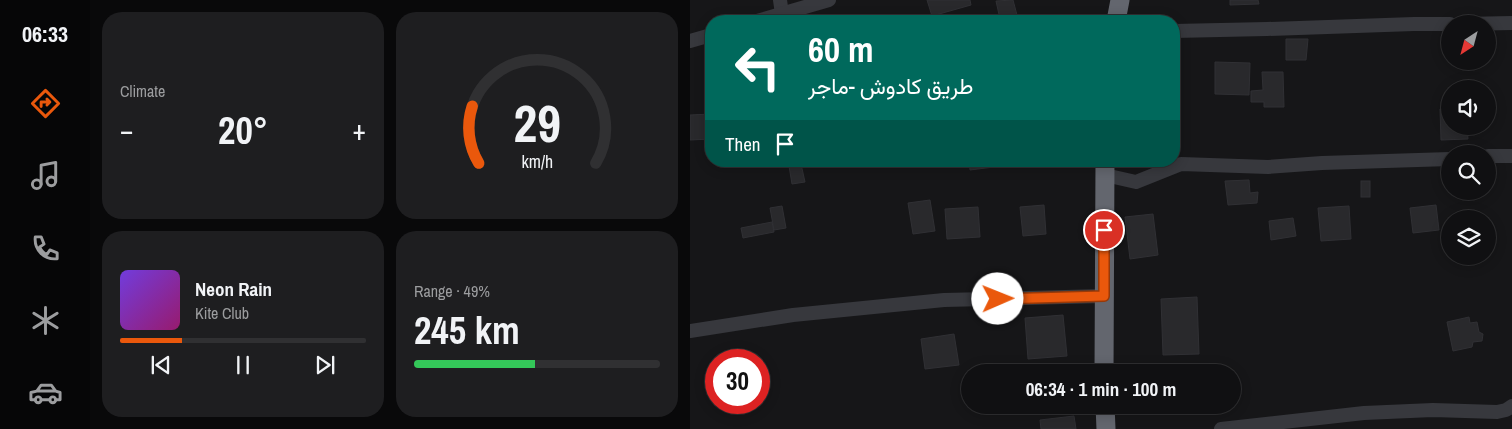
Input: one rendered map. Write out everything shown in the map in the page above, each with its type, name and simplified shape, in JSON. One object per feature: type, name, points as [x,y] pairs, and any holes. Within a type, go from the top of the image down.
[{"type":"highway","points":[[1117,15],[1120,0]]},
{"type":"highway","points":[[1104,364],[1105,168]]},
{"type":"highway","points":[[1105,414],[1106,429]]},
{"type":"street","points":[[767,15],[781,7],[829,0]]},
{"type":"street","points":[[1496,23],[1512,23]]},
{"type":"street","points":[[1180,30],[1258,30],[1441,24]]},
{"type":"street","points":[[690,41],[705,37]]},
{"type":"street","points":[[1496,156],[1512,156]]},
{"type":"street","points":[[1180,164],[1268,167],[1322,163],[1441,159]]},
{"type":"street","points":[[1105,168],[1136,182],[1174,167]]},
{"type":"street","points":[[690,331],[793,315],[944,300],[1104,296]]},
{"type":"street","points":[[1221,429],[1364,412],[1433,410],[1497,412],[1512,406]]},
{"type":"building","points":[[927,0],[970,0],[971,5],[932,15]]},
{"type":"building","points":[[1013,0],[1017,15],[999,15],[996,1]]},
{"type":"building","points":[[1230,0],[1258,0],[1259,4],[1230,5]]},
{"type":"building","points":[[1286,39],[1308,39],[1306,60],[1286,60]]},
{"type":"building","points":[[1215,62],[1250,63],[1249,95],[1215,94]]},
{"type":"building","points":[[1262,72],[1283,72],[1284,107],[1264,107],[1264,102],[1251,102],[1251,91],[1263,90]]},
{"type":"building","points":[[1440,109],[1441,135],[1468,135],[1468,139],[1441,140]]},
{"type":"building","points":[[705,114],[705,139],[690,140],[690,115]]},
{"type":"building","points":[[789,167],[802,167],[805,182],[792,184]]},
{"type":"building","points":[[970,167],[994,167],[970,170]]},
{"type":"building","points":[[1249,180],[1250,193],[1258,192],[1257,203],[1228,205],[1225,181]]},
{"type":"building","points":[[1361,181],[1370,181],[1370,197],[1361,197]]},
{"type":"building","points":[[930,200],[935,231],[913,234],[908,203]]},
{"type":"building","points":[[1044,205],[1046,234],[1023,236],[1020,207]]},
{"type":"building","points":[[1436,205],[1439,230],[1413,233],[1410,208]]},
{"type":"building","points":[[782,206],[786,228],[774,230],[770,208]]},
{"type":"building","points":[[1349,206],[1351,239],[1321,241],[1318,208]]},
{"type":"building","points":[[978,207],[980,237],[947,239],[945,209]]},
{"type":"building","points":[[1153,214],[1158,255],[1130,259],[1125,217]]},
{"type":"building","points":[[1293,218],[1296,236],[1271,240],[1269,221]]},
{"type":"building","points":[[772,222],[774,232],[743,238],[741,228]]},
{"type":"building","points":[[1197,297],[1199,354],[1163,355],[1161,299]]},
{"type":"building","points":[[1063,315],[1067,356],[1028,359],[1025,318]]},
{"type":"building","points":[[1469,317],[1470,323],[1477,322],[1479,332],[1483,334],[1482,341],[1473,342],[1472,347],[1453,351],[1447,322]]},
{"type":"building","points":[[954,334],[959,365],[925,369],[921,339]]},
{"type":"building","points":[[1074,416],[1076,429],[1041,429],[1040,420]]},
{"type":"route","points":[[998,299],[1104,296],[1104,230]]}]
